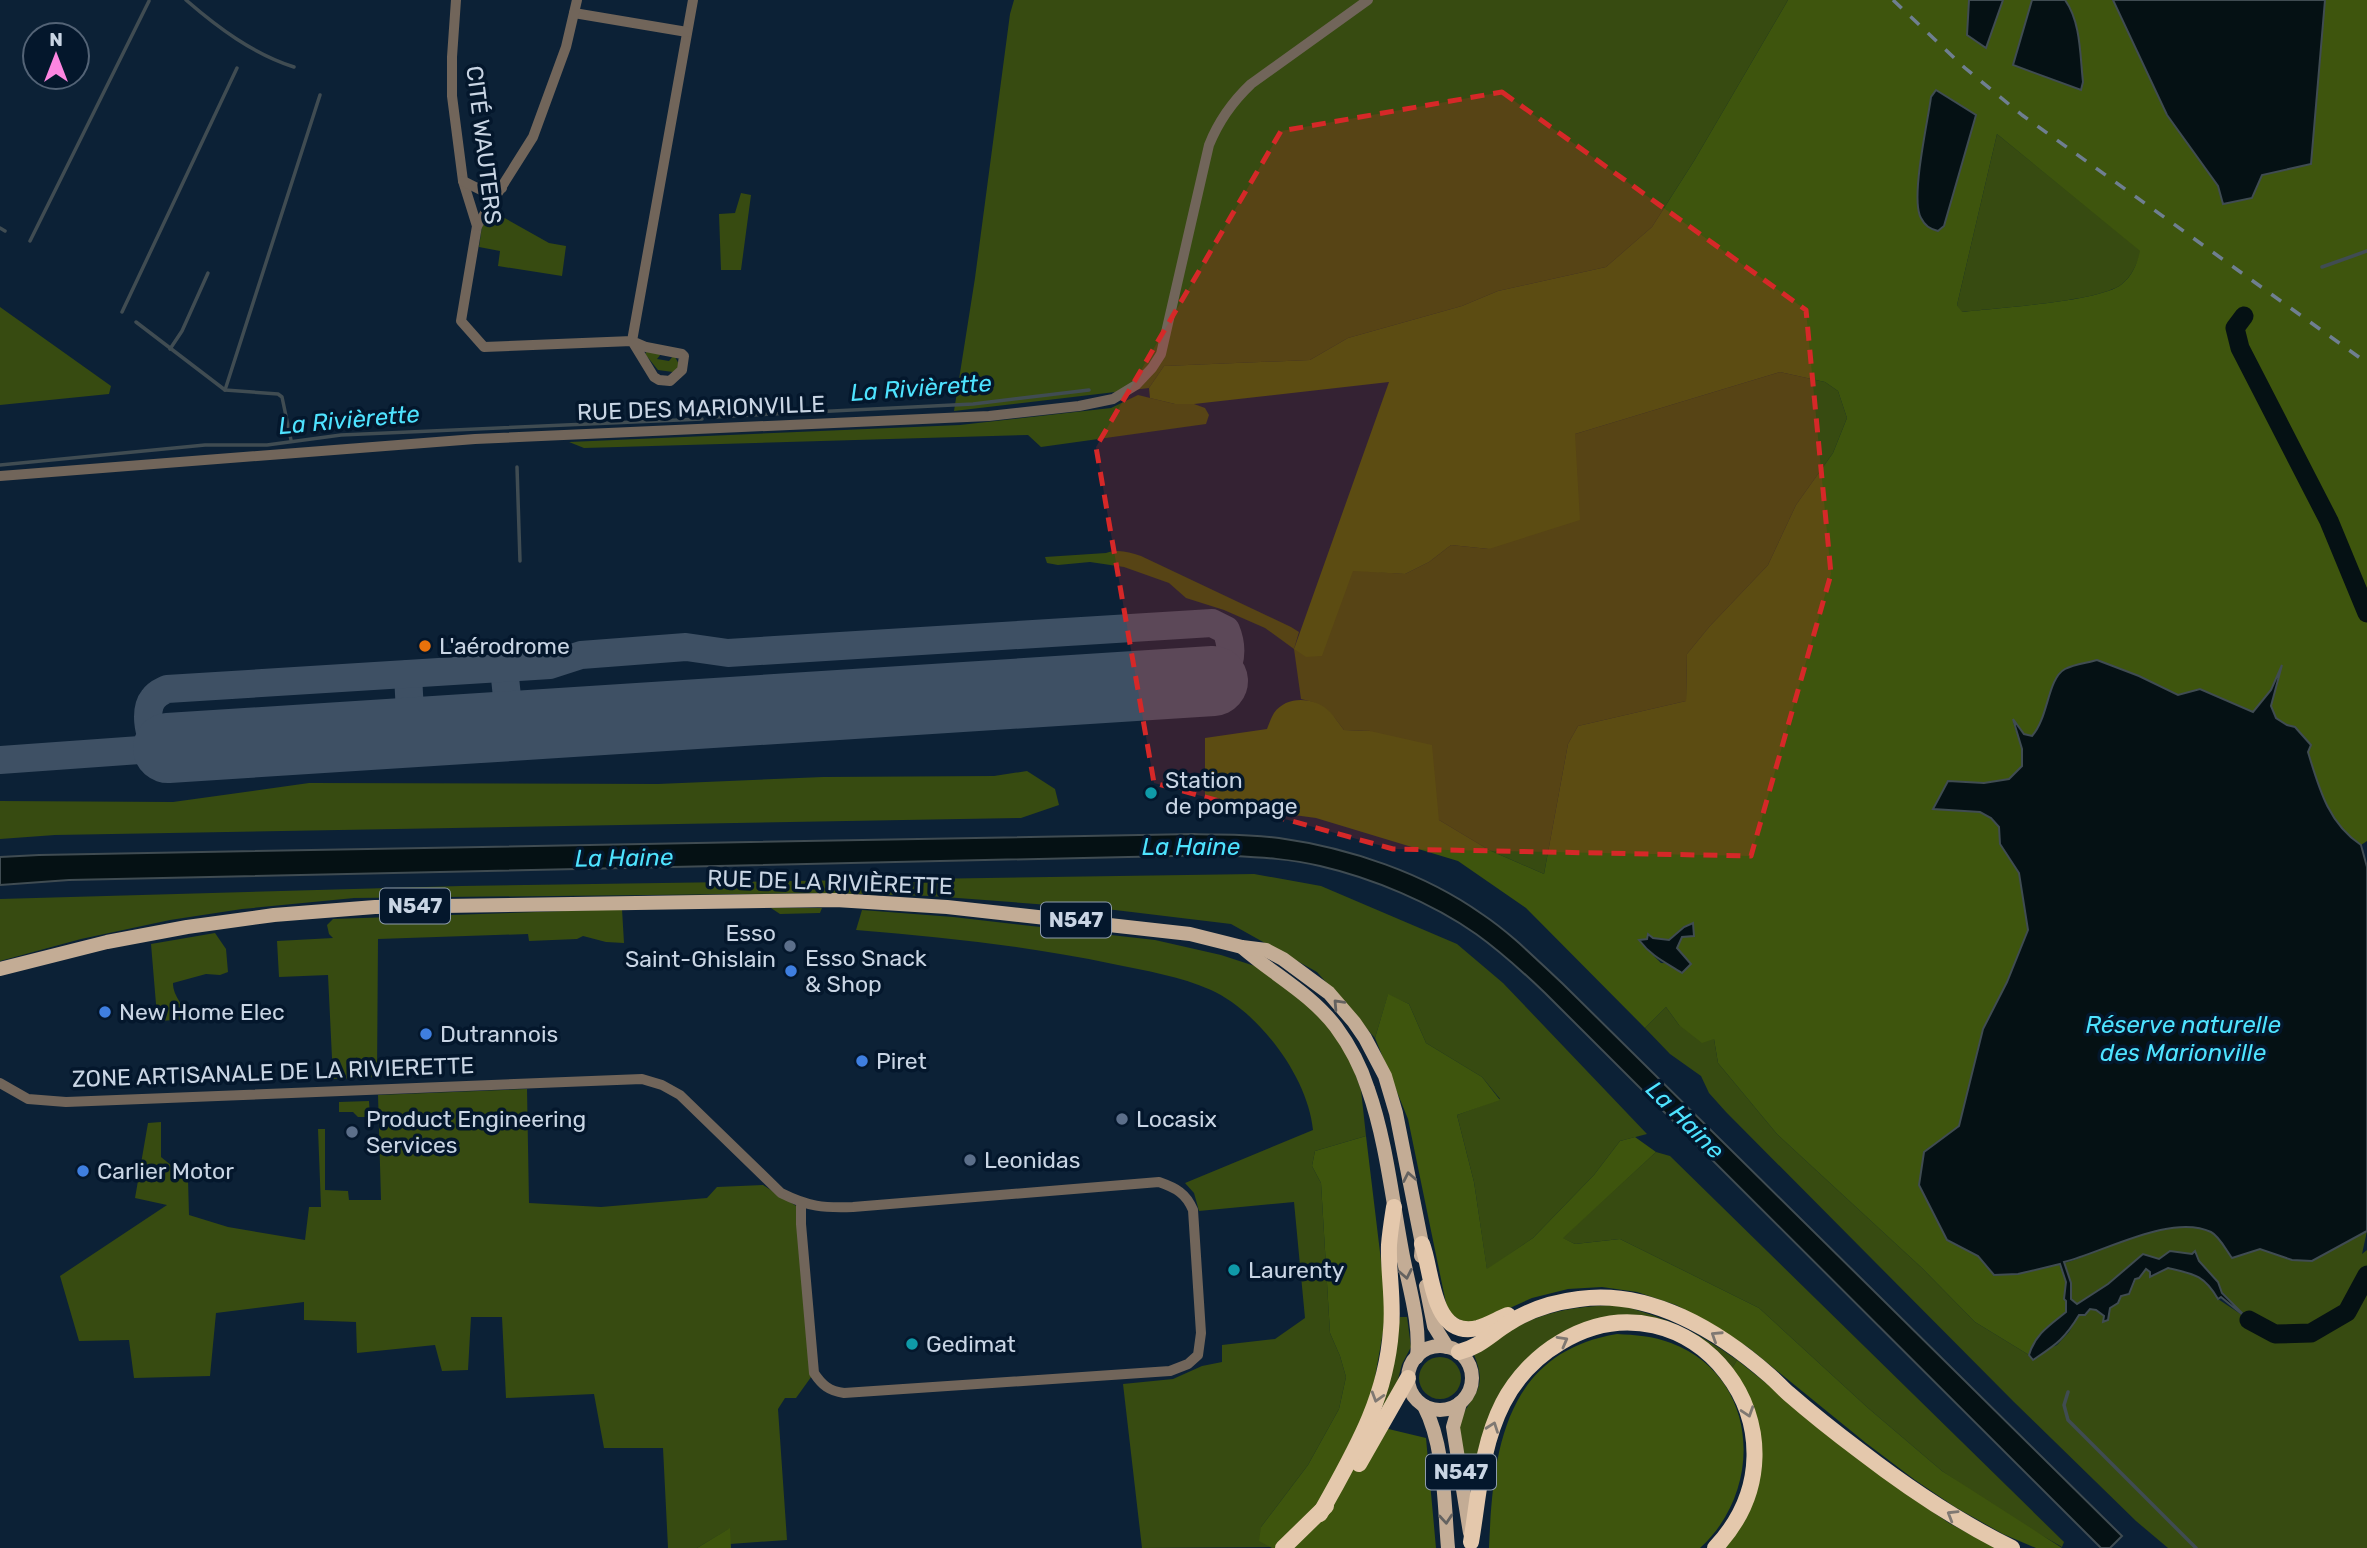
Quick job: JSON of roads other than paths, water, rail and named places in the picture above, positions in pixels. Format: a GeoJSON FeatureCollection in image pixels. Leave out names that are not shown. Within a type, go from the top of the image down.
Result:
{"type":"FeatureCollection","features":[{"type":"Feature","properties":{"kind":"highway"},"geometry":{"type":"LineString","coordinates":[[1320,1514],[1362,1439],[1376,1405],[1385,1369],[1391,1331],[1389,1246],[1394,1207]]}},
{"type":"Feature","properties":{"kind":"highway"},"geometry":{"type":"LineString","coordinates":[[1422,1244],[1439,1309],[1453,1325],[1476,1329],[1506,1315],[1580,1299],[1619,1298],[1658,1307],[1693,1322],[1741,1353],[1830,1427],[1923,1497],[2012,1548]]}},
{"type":"Feature","properties":{"kind":"highway"},"geometry":{"type":"LineString","coordinates":[[1453,1350],[1478,1346],[1511,1322],[1542,1308]]}},
{"type":"Feature","properties":{"kind":"highway"},"geometry":{"type":"LineString","coordinates":[[1471,1545],[1489,1440],[1504,1402],[1517,1382],[1539,1358],[1564,1340],[1600,1326],[1633,1324],[1668,1331],[1688,1339],[1709,1354],[1732,1380],[1750,1416],[1755,1447],[1752,1480],[1736,1520],[1715,1548]]}},
{"type":"Feature","properties":{"kind":"highway"},"geometry":{"type":"LineString","coordinates":[[1283,1548],[1320,1514],[1355,1470],[1408,1378]]}},
{"type":"Feature","properties":{"kind":"main road","name":"RUE DE LA RIVIÈRETTE"},"geometry":{"type":"LineString","coordinates":[[0,968],[132,937],[243,918],[339,909],[470,904],[782,900],[886,902],[1158,929],[1242,947]]}},
{"type":"Feature","properties":{"kind":"main road","name":"N547"},"geometry":{"type":"LineString","coordinates":[[1242,947],[1308,997],[1335,1025],[1346,1041],[1369,1090],[1417,1331],[1416,1357],[1408,1378],[1411,1391],[1424,1406],[1433,1424],[1448,1548]]}},
{"type":"Feature","properties":{"kind":"main road","name":"N547"},"geometry":{"type":"LineString","coordinates":[[1242,947],[1266,950],[1299,969],[1342,1007],[1365,1038],[1385,1076],[1396,1113],[1422,1244],[1421,1258],[1434,1326],[1453,1350],[1469,1364],[1472,1380],[1468,1395],[1460,1403],[1453,1427],[1471,1545]]}},
{"type":"Feature","properties":{"kind":"main road"},"geometry":{"type":"LineString","coordinates":[[1416,1357],[1432,1347],[1453,1350]]}},
{"type":"Feature","properties":{"kind":"main road"},"geometry":{"type":"LineString","coordinates":[[1424,1406],[1442,1410],[1460,1403]]}},
{"type":"Feature","properties":{"kind":"street","name":"CITÉ WAUTERS"},"geometry":{"type":"LineString","coordinates":[[456,0],[452,96],[463,181],[477,226],[461,317],[463,324],[481,345],[489,348],[632,341],[646,347],[682,354],[682,370],[670,381],[659,380],[654,377],[632,341]]}},
{"type":"Feature","properties":{"kind":"street"},"geometry":{"type":"LineString","coordinates":[[477,226],[533,137],[566,47],[577,0]]}},
{"type":"Feature","properties":{"kind":"street"},"geometry":{"type":"LineString","coordinates":[[632,341],[693,0]]}},
{"type":"Feature","properties":{"kind":"street","name":"RUE DES MARIONVILLE"},"geometry":{"type":"LineString","coordinates":[[0,476],[475,439],[964,418],[1079,406],[1113,399],[1136,385],[1161,354],[1209,145],[1221,119],[1251,84],[1368,0]]}},
{"type":"Feature","properties":{"kind":"street"},"geometry":{"type":"LineString","coordinates":[[574,13],[687,32]]}},
{"type":"Feature","properties":{"kind":"street"},"geometry":{"type":"LineString","coordinates":[[463,181],[481,190],[502,188]]}},
{"type":"Feature","properties":{"kind":"street","name":"ZONE ARTISANALE DE LA RIVIERETTE"},"geometry":{"type":"LineString","coordinates":[[0,1083],[28,1099],[66,1101],[642,1079],[662,1085],[680,1095],[781,1193],[801,1203],[826,1208],[1159,1182],[1177,1189],[1188,1199],[1195,1223],[1201,1333],[1198,1355],[1188,1364],[1170,1371],[832,1392],[821,1384],[814,1373],[801,1203]]}},
{"type":"Feature","properties":{"kind":"water"},"geometry":{"type":"Polygon","coordinates":[[[1969,0],[2003,0],[1986,48],[1967,35],[1969,0]]]}},
{"type":"Feature","properties":{"kind":"water"},"geometry":{"type":"Polygon","coordinates":[[[2032,0],[2065,0],[2070,9],[2079,40],[2083,82],[2081,90],[2013,65],[2032,0]]]}},
{"type":"Feature","properties":{"kind":"water"},"geometry":{"type":"Polygon","coordinates":[[[2113,0],[2325,0],[2311,164],[2262,175],[2252,198],[2223,204],[2218,186],[2167,115],[2113,0]]]}},
{"type":"Feature","properties":{"kind":"water"},"geometry":{"type":"Polygon","coordinates":[[[1936,90],[1976,115],[1944,226],[1938,231],[1928,227],[1921,218],[1917,194],[1931,97],[1936,90]]]}},
{"type":"Feature","properties":{"kind":"water","name":"Réserve naturelle des Marionville"},"geometry":{"type":"Polygon","coordinates":[[[2097,660],[2178,695],[2200,689],[2253,712],[2271,690],[2282,665],[2271,706],[2276,718],[2295,727],[2311,745],[2308,752],[2326,804],[2340,826],[2361,845],[2367,867],[2367,1231],[2312,1261],[2292,1260],[2260,1249],[2232,1258],[2211,1232],[2195,1227],[2177,1227],[2138,1236],[2064,1262],[2071,1283],[2071,1299],[2077,1304],[2108,1284],[2143,1254],[2159,1259],[2170,1251],[2192,1254],[2195,1251],[2199,1261],[2218,1282],[2222,1293],[2249,1320],[2221,1297],[2218,1299],[2198,1277],[2168,1268],[2150,1277],[2150,1272],[2146,1269],[2135,1279],[2129,1294],[2121,1296],[2118,1303],[2110,1308],[2108,1320],[2103,1322],[2104,1316],[2090,1309],[2085,1315],[2079,1315],[2059,1341],[2033,1360],[2029,1355],[2035,1341],[2066,1312],[2066,1282],[2060,1264],[2018,1274],[1994,1275],[1978,1256],[1947,1240],[1919,1185],[1924,1152],[1959,1126],[1983,1029],[2007,982],[2028,930],[2019,873],[2000,844],[1999,827],[1991,818],[1980,812],[1933,809],[1948,781],[1984,783],[2009,779],[2022,766],[2022,749],[2013,719],[2024,734],[2032,736],[2042,719],[2059,674],[2069,667],[2097,660]]]}},
{"type":"Feature","properties":{"kind":"water","name":"La Haine"},"geometry":{"type":"Polygon","coordinates":[[[1194,834],[1279,838],[1333,848],[1385,864],[1436,886],[1493,922],[1563,984],[2122,1536],[2110,1548],[2101,1548],[1545,993],[1503,955],[1459,923],[1421,902],[1340,871],[1295,861],[1218,855],[69,880],[0,885],[0,857],[39,855],[1194,834]]]}},
{"type":"Feature","properties":{"kind":"water"},"geometry":{"type":"Polygon","coordinates":[[[1693,923],[1694,936],[1682,937],[1677,948],[1691,964],[1682,973],[1654,955],[1639,940],[1647,939],[1648,934],[1653,938],[1669,940],[1693,923]]]}},
{"type":"Feature","properties":{"kind":"waterway"},"geometry":{"type":"LineString","coordinates":[[186,0],[236,39],[264,55],[294,67]]}},
{"type":"Feature","properties":{"kind":"waterway"},"geometry":{"type":"LineString","coordinates":[[30,241],[149,1]]}},
{"type":"Feature","properties":{"kind":"waterway"},"geometry":{"type":"LineString","coordinates":[[122,312],[237,68]]}},
{"type":"Feature","properties":{"kind":"waterway"},"geometry":{"type":"LineString","coordinates":[[225,390],[320,95]]}},
{"type":"Feature","properties":{"kind":"waterway"},"geometry":{"type":"LineString","coordinates":[[0,228],[5,231]]}},
{"type":"Feature","properties":{"kind":"waterway"},"geometry":{"type":"LineString","coordinates":[[2322,267],[2367,251]]}},
{"type":"Feature","properties":{"kind":"waterway"},"geometry":{"type":"LineString","coordinates":[[170,349],[182,331],[208,273]]}},
{"type":"Feature","properties":{"kind":"waterway"},"geometry":{"type":"LineString","coordinates":[[2244,316],[2235,328],[2240,348],[2329,521],[2367,613]]}},
{"type":"Feature","properties":{"kind":"waterway"},"geometry":{"type":"LineString","coordinates":[[136,322],[225,390],[278,394],[282,397],[291,440]]}},
{"type":"Feature","properties":{"kind":"waterway","name":"La Rivièrette"},"geometry":{"type":"LineString","coordinates":[[714,417],[973,404],[1089,390]]}},
{"type":"Feature","properties":{"kind":"waterway","name":"La Rivièrette"},"geometry":{"type":"LineString","coordinates":[[0,465],[205,445],[267,445],[341,435],[702,419]]}},
{"type":"Feature","properties":{"kind":"waterway"},"geometry":{"type":"LineString","coordinates":[[517,467],[520,561]]}},
{"type":"Feature","properties":{"kind":"waterway"},"geometry":{"type":"LineString","coordinates":[[2249,1320],[2275,1334],[2311,1333],[2347,1312],[2367,1275]]}},
{"type":"Feature","properties":{"kind":"waterway"},"geometry":{"type":"LineString","coordinates":[[2068,1392],[2064,1405],[2068,1420],[2196,1548]]}},
{"type":"Feature","properties":{"kind":"railway"},"geometry":{"type":"LineString","coordinates":[[1893,0],[1965,68],[2022,115],[2367,363]]}},
{"type":"Feature","properties":{"kind":"place","name":"L'aérodrome"},"geometry":{"type":"Point","coordinates":[425,646]}},
{"type":"Feature","properties":{"kind":"place","name":"Station de pompage"},"geometry":{"type":"Point","coordinates":[1151,793]}},
{"type":"Feature","properties":{"kind":"place","name":"Esso Saint-Ghislain"},"geometry":{"type":"Point","coordinates":[790,946]}},
{"type":"Feature","properties":{"kind":"place","name":"Esso Snack & Shop"},"geometry":{"type":"Point","coordinates":[791,971]}},
{"type":"Feature","properties":{"kind":"place","name":"New Home Elec"},"geometry":{"type":"Point","coordinates":[105,1012]}},
{"type":"Feature","properties":{"kind":"place","name":"Dutrannois"},"geometry":{"type":"Point","coordinates":[426,1034]}},
{"type":"Feature","properties":{"kind":"place","name":"Piret"},"geometry":{"type":"Point","coordinates":[862,1061]}},
{"type":"Feature","properties":{"kind":"place","name":"Locasix"},"geometry":{"type":"Point","coordinates":[1122,1119]}},
{"type":"Feature","properties":{"kind":"place","name":"Product Engineering Services"},"geometry":{"type":"Point","coordinates":[352,1132]}},
{"type":"Feature","properties":{"kind":"place","name":"Leonidas"},"geometry":{"type":"Point","coordinates":[970,1160]}},
{"type":"Feature","properties":{"kind":"place","name":"Carlier Motor"},"geometry":{"type":"Point","coordinates":[83,1171]}},
{"type":"Feature","properties":{"kind":"place","name":"Laurenty"},"geometry":{"type":"Point","coordinates":[1234,1270]}},
{"type":"Feature","properties":{"kind":"place","name":"Gedimat"},"geometry":{"type":"Point","coordinates":[912,1344]}}]}
